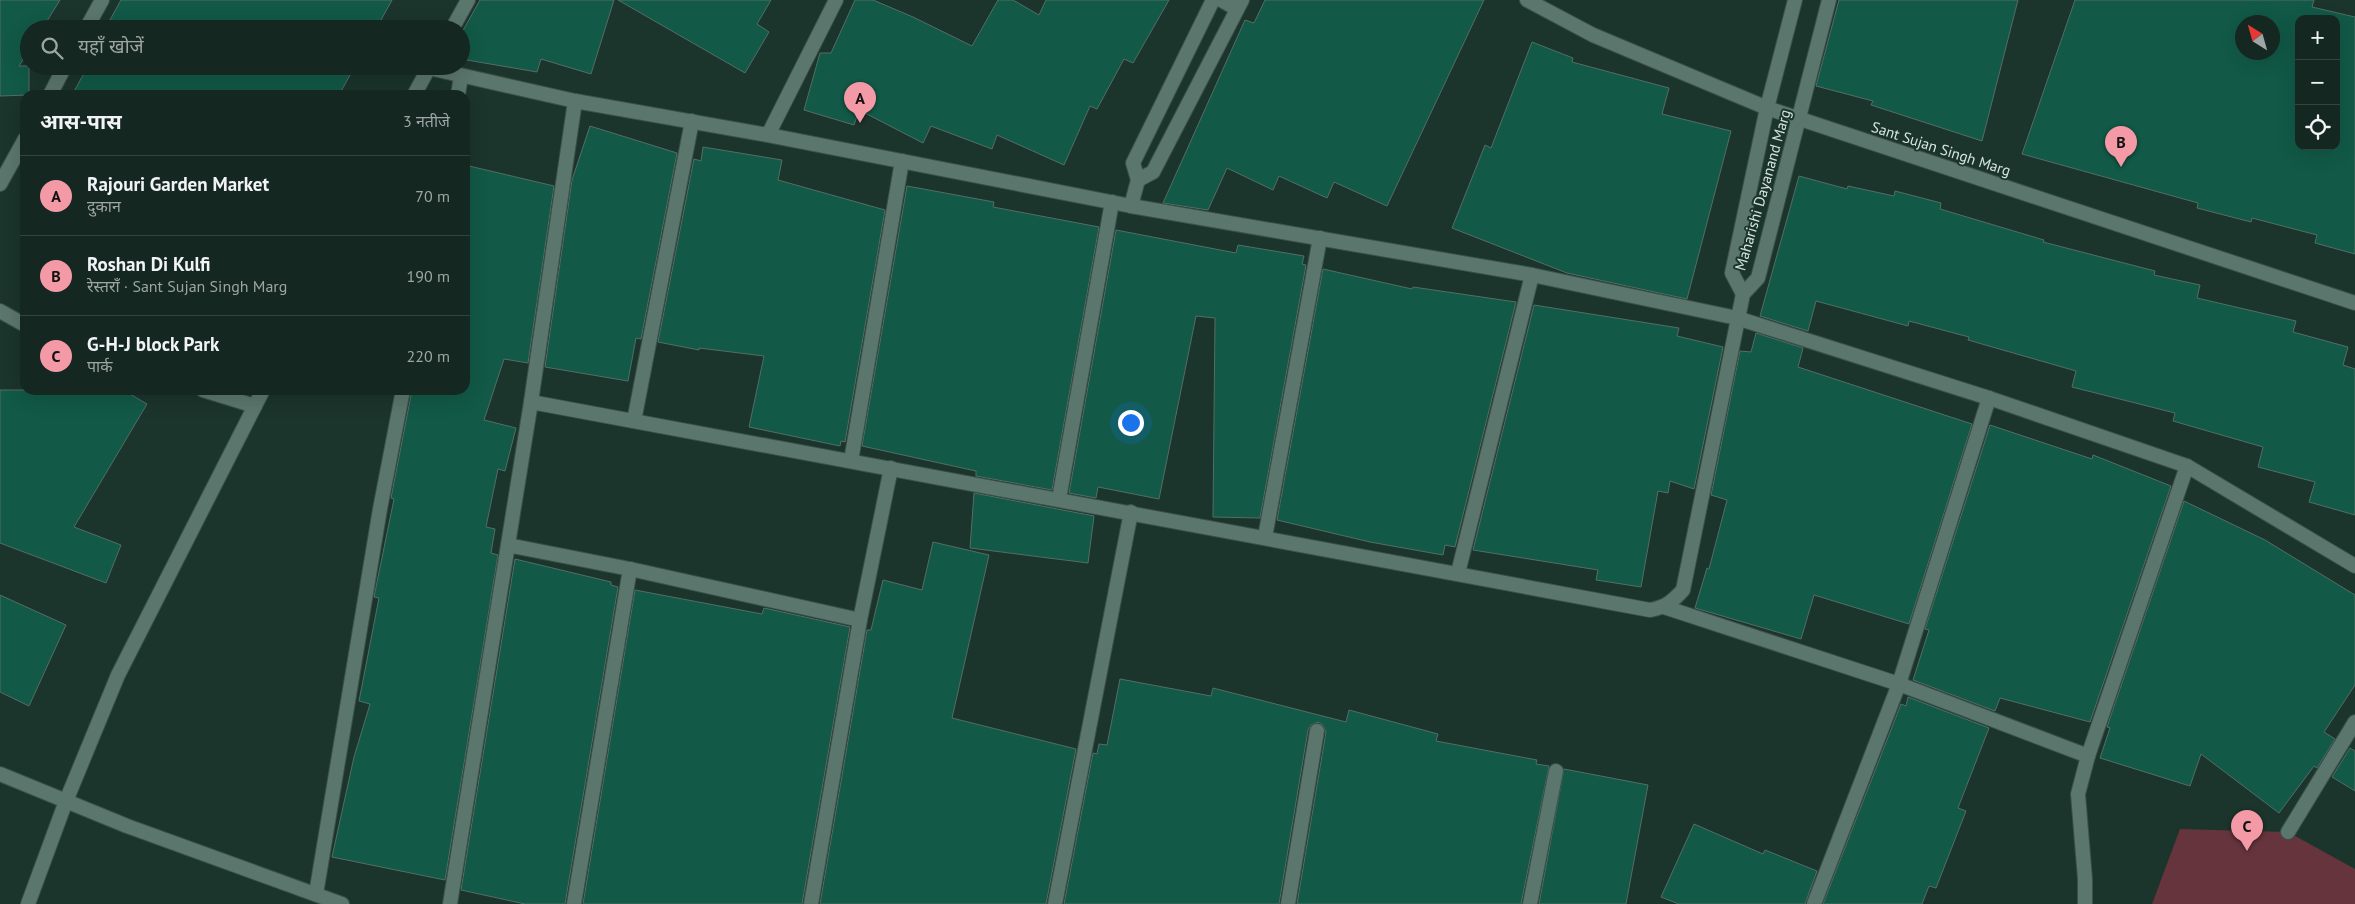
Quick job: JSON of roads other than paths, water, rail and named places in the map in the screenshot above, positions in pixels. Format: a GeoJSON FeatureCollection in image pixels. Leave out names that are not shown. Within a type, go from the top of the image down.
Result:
{"type":"FeatureCollection","features":[{"type":"Feature","properties":{"kind":"street"},"geometry":{"type":"LineString","coordinates":[[91,20],[102,0]]}},
{"type":"Feature","properties":{"kind":"street"},"geometry":{"type":"LineString","coordinates":[[457,20],[468,0]]}},
{"type":"Feature","properties":{"kind":"street"},"geometry":{"type":"LineString","coordinates":[[768,135],[836,0]]}},
{"type":"Feature","properties":{"kind":"street"},"geometry":{"type":"LineString","coordinates":[[1131,206],[1138,180],[1133,164],[1213,0]]}},
{"type":"Feature","properties":{"kind":"street"},"geometry":{"type":"LineString","coordinates":[[1138,180],[1153,172],[1240,4],[1221,0]]}},
{"type":"Feature","properties":{"kind":"street","name":"Sant Sujan Singh Marg"},"geometry":{"type":"LineString","coordinates":[[1527,0],[1594,35],[1768,108],[2355,303]]}},
{"type":"Feature","properties":{"kind":"street","name":"Maharishi Dayanand Marg"},"geometry":{"type":"LineString","coordinates":[[1795,0],[1768,108],[1732,273],[1743,294],[1758,278],[1829,0]]}},
{"type":"Feature","properties":{"kind":"street"},"geometry":{"type":"LineString","coordinates":[[53,90],[61,75]]}},
{"type":"Feature","properties":{"kind":"street"},"geometry":{"type":"LineString","coordinates":[[417,90],[425,75]]}},
{"type":"Feature","properties":{"kind":"street"},"geometry":{"type":"LineString","coordinates":[[457,75],[575,101],[768,135],[1131,206],[1532,275],[1738,318],[1989,398],[2187,466],[2355,566]]}},
{"type":"Feature","properties":{"kind":"street"},"geometry":{"type":"LineString","coordinates":[[459,90],[461,76]]}},
{"type":"Feature","properties":{"kind":"street"},"geometry":{"type":"LineString","coordinates":[[450,904],[531,402],[575,101]]}},
{"type":"Feature","properties":{"kind":"street"},"geometry":{"type":"LineString","coordinates":[[634,421],[692,121]]}},
{"type":"Feature","properties":{"kind":"street"},"geometry":{"type":"LineString","coordinates":[[0,184],[20,148]]}},
{"type":"Feature","properties":{"kind":"street"},"geometry":{"type":"LineString","coordinates":[[851,461],[902,161]]}},
{"type":"Feature","properties":{"kind":"street"},"geometry":{"type":"LineString","coordinates":[[1059,499],[1112,202]]}},
{"type":"Feature","properties":{"kind":"street"},"geometry":{"type":"LineString","coordinates":[[1265,537],[1320,238]]}},
{"type":"Feature","properties":{"kind":"street"},"geometry":{"type":"LineString","coordinates":[[1458,574],[1532,275]]}},
{"type":"Feature","properties":{"kind":"street"},"geometry":{"type":"LineString","coordinates":[[531,402],[1131,512],[1650,610],[1664,607],[1683,590],[1743,294]]}},
{"type":"Feature","properties":{"kind":"street"},"geometry":{"type":"LineString","coordinates":[[0,311],[20,322]]}},
{"type":"Feature","properties":{"kind":"street"},"geometry":{"type":"LineString","coordinates":[[219,395],[255,406]]}},
{"type":"Feature","properties":{"kind":"street"},"geometry":{"type":"LineString","coordinates":[[28,904],[66,801],[118,675],[260,395]]}},
{"type":"Feature","properties":{"kind":"street"},"geometry":{"type":"LineString","coordinates":[[316,894],[380,509],[402,395]]}},
{"type":"Feature","properties":{"kind":"street"},"geometry":{"type":"LineString","coordinates":[[1814,904],[1899,684],[1989,398]]}},
{"type":"Feature","properties":{"kind":"street"},"geometry":{"type":"LineString","coordinates":[[2085,904],[2085,879],[2078,794],[2088,756],[2187,466]]}},
{"type":"Feature","properties":{"kind":"street"},"geometry":{"type":"LineString","coordinates":[[811,904],[860,620],[891,468]]}},
{"type":"Feature","properties":{"kind":"street"},"geometry":{"type":"LineString","coordinates":[[1055,904],[1131,512]]}},
{"type":"Feature","properties":{"kind":"street"},"geometry":{"type":"LineString","coordinates":[[508,545],[630,569],[860,620]]}},
{"type":"Feature","properties":{"kind":"street"},"geometry":{"type":"LineString","coordinates":[[574,904],[630,569]]}},
{"type":"Feature","properties":{"kind":"street"},"geometry":{"type":"LineString","coordinates":[[1664,607],[1899,684],[2088,756]]}},
{"type":"Feature","properties":{"kind":"street"},"geometry":{"type":"LineString","coordinates":[[2288,832],[2355,722]]}},
{"type":"Feature","properties":{"kind":"street"},"geometry":{"type":"LineString","coordinates":[[1288,904],[1317,730]]}},
{"type":"Feature","properties":{"kind":"street"},"geometry":{"type":"LineString","coordinates":[[1530,904],[1556,771]]}},
{"type":"Feature","properties":{"kind":"street"},"geometry":{"type":"LineString","coordinates":[[0,774],[127,826],[342,904]]}},
{"type":"Feature","properties":{"kind":"place","name":"Rajouri Garden Market"},"geometry":{"type":"Point","coordinates":[860,123]}},
{"type":"Feature","properties":{"kind":"place","name":"Roshan Di Kulfi"},"geometry":{"type":"Point","coordinates":[2121,167]}},
{"type":"Feature","properties":{"kind":"place","name":"G-H-J block Park"},"geometry":{"type":"Point","coordinates":[2247,851]}}]}
